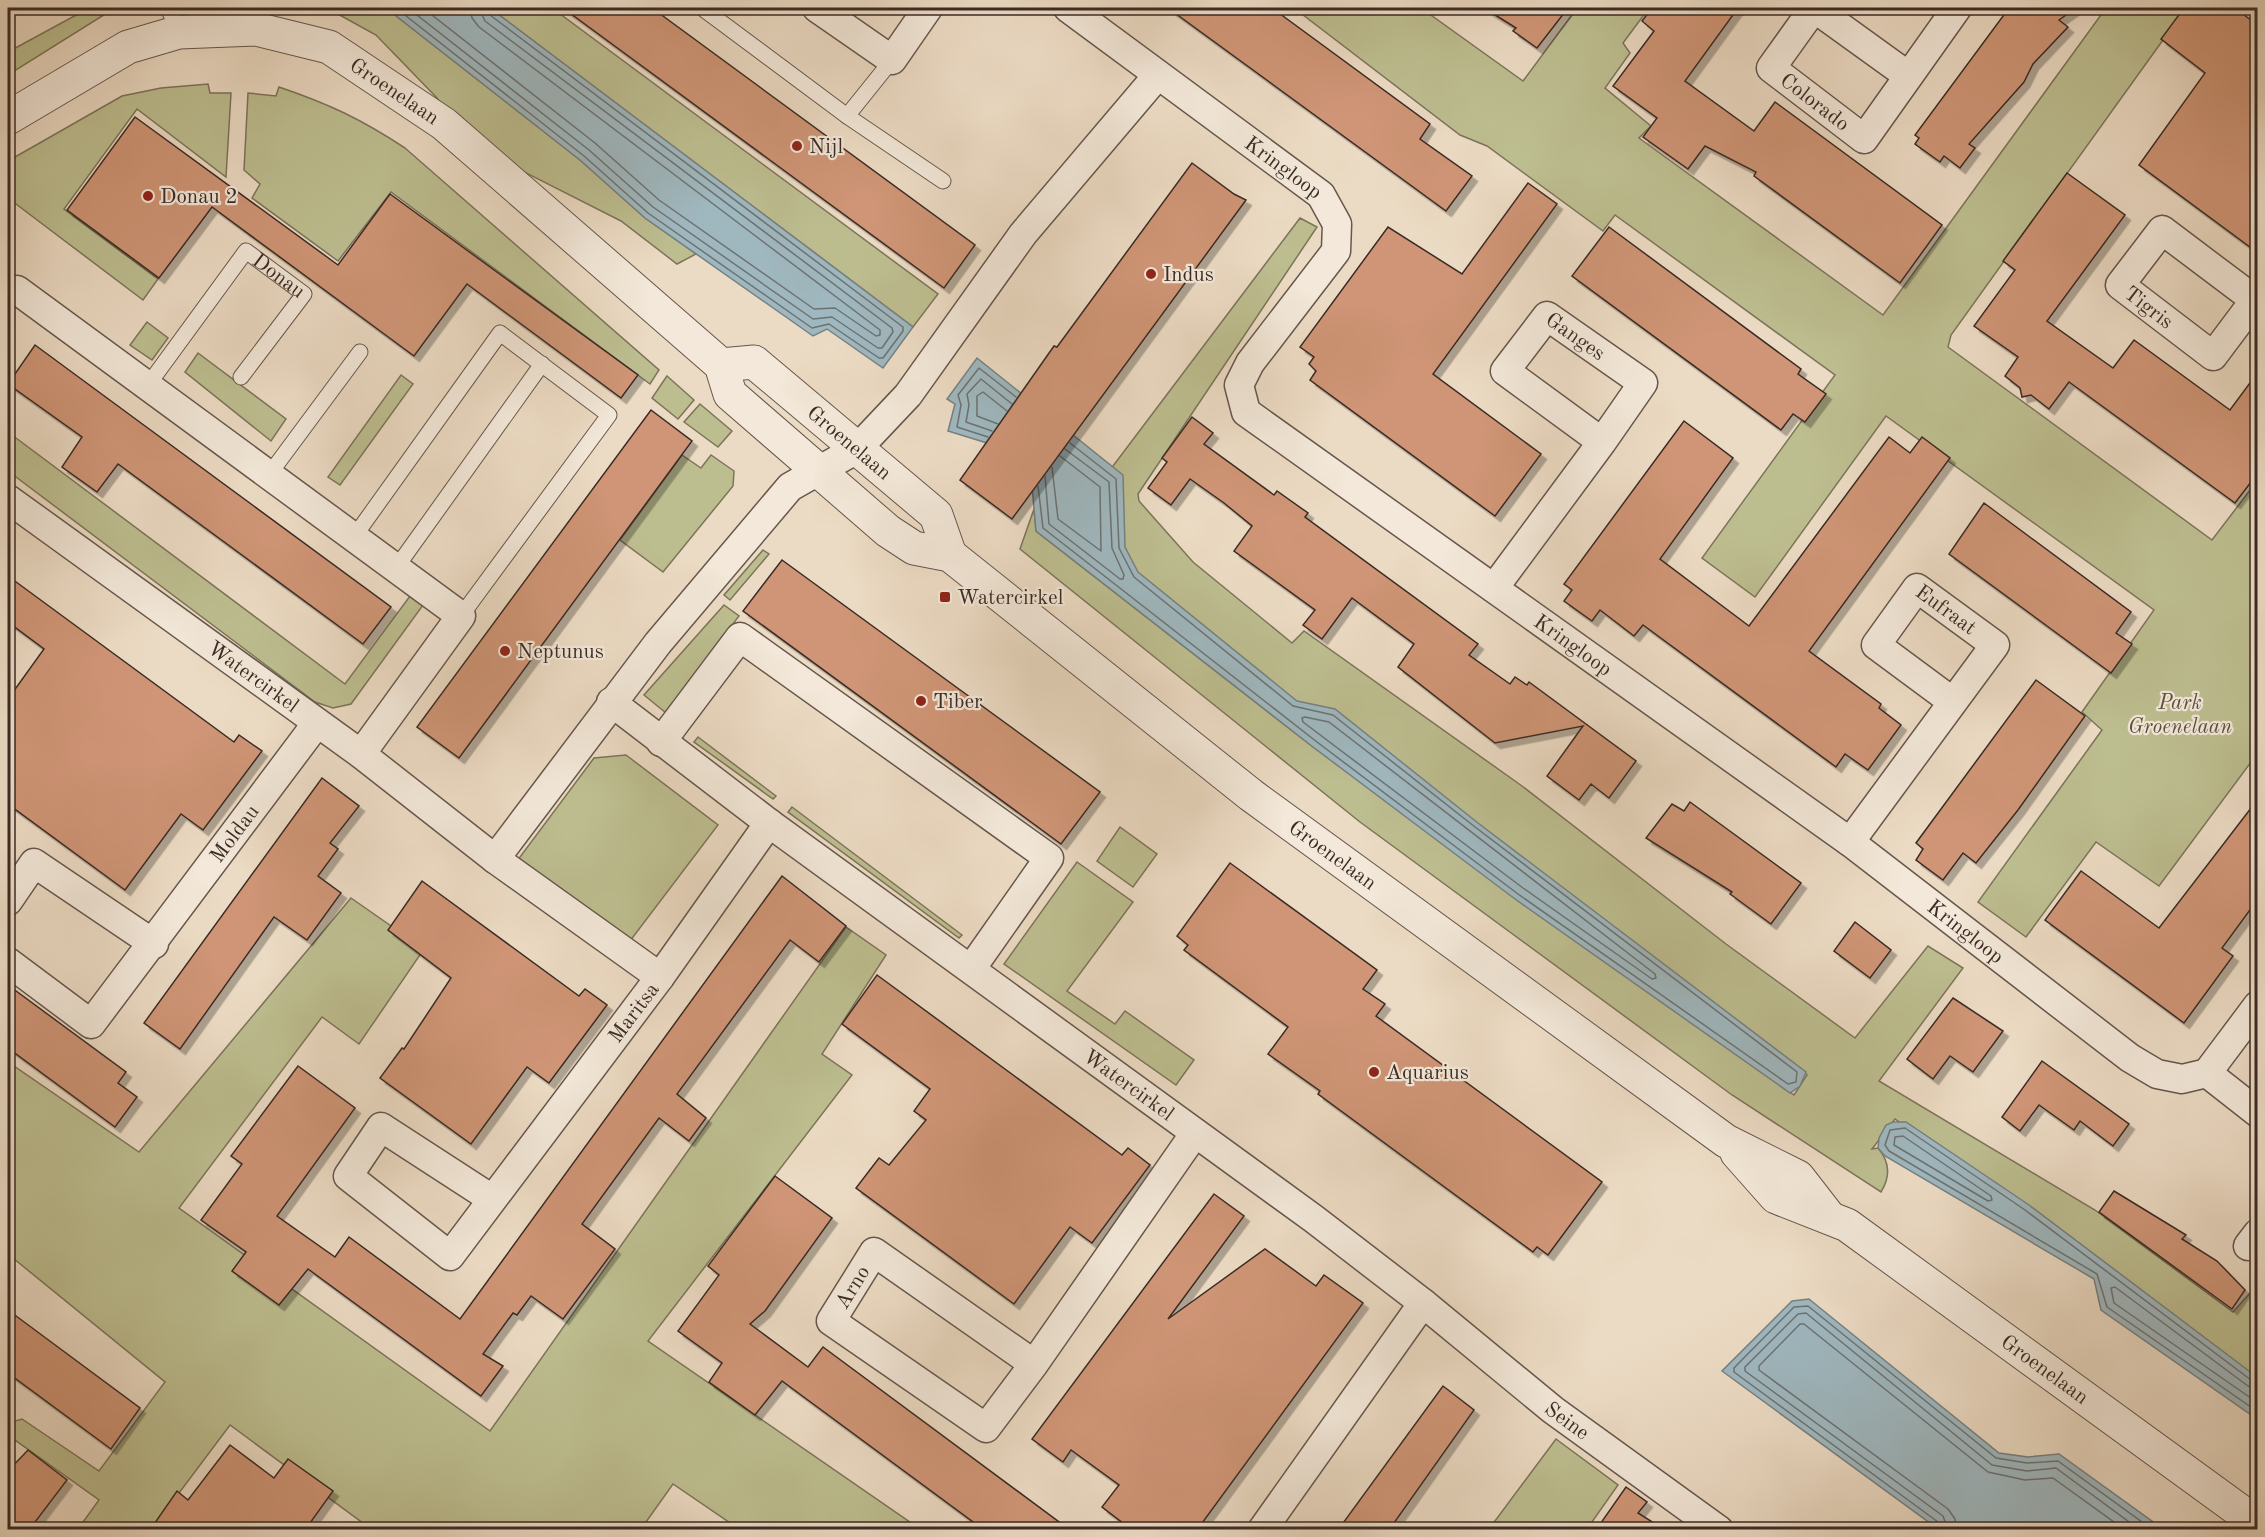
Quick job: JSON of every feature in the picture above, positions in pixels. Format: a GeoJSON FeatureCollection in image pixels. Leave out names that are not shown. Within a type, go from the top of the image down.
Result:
{"type":"FeatureCollection","features":[{"type":"Feature","properties":{"kind":"street"},"geometry":{"type":"LineString","coordinates":[[817,8],[892,60],[928,8]]}},
{"type":"Feature","properties":{"kind":"street","name":"Kringloop"},"geometry":{"type":"LineString","coordinates":[[1068,8],[1321,195],[1337,224],[1336,251],[1250,363],[1239,385],[1246,412],[1850,842],[2130,1058],[2157,1074],[2182,1079],[2207,1073]]}},
{"type":"Feature","properties":{"kind":"street","name":"Colorado"},"geometry":{"type":"LineString","coordinates":[[1907,75],[1814,8],[1771,68],[1864,139],[1907,75],[1957,8]]}},
{"type":"Feature","properties":{"kind":"street","name":"Groenelaan"},"geometry":{"type":"LineString","coordinates":[[8,118],[174,20],[256,29],[329,47],[444,124],[721,365],[730,394],[888,531],[914,548],[950,555],[1251,795],[1726,1141],[1798,1177],[1829,1217],[1846,1225],[2258,1524]]}},
{"type":"Feature","properties":{"kind":"street"},"geometry":{"type":"LineString","coordinates":[[495,859],[611,702],[790,488],[857,449],[908,395],[1023,234],[1157,76]]}},
{"type":"Feature","properties":{"kind":"street","name":"Tigris"},"geometry":{"type":"LineString","coordinates":[[2162,230],[2256,299],[2213,356],[2120,285],[2162,230]]}},
{"type":"Feature","properties":{"kind":"street"},"geometry":{"type":"LineString","coordinates":[[17,290],[461,616],[361,754]]}},
{"type":"Feature","properties":{"kind":"street","name":"Ganges"},"geometry":{"type":"LineString","coordinates":[[1494,588],[1602,442],[1642,383],[1547,316],[1506,371],[1602,442]]}},
{"type":"Feature","properties":{"kind":"street","name":"Groenelaan"},"geometry":{"type":"LineString","coordinates":[[721,365],[754,362],[936,515],[950,555]]}},
{"type":"Feature","properties":{"kind":"street","name":"Watercirkel"},"geometry":{"type":"LineString","coordinates":[[8,499],[361,754],[495,859],[660,977]]}},
{"type":"Feature","properties":{"kind":"street"},"geometry":{"type":"LineString","coordinates":[[661,742],[740,637],[1049,858],[971,969]]}},
{"type":"Feature","properties":{"kind":"street","name":"Watercirkel"},"geometry":{"type":"LineString","coordinates":[[611,702],[769,823],[1314,1219],[1423,1303]]}},
{"type":"Feature","properties":{"kind":"street"},"geometry":{"type":"LineString","coordinates":[[1850,842],[1953,702]]}},
{"type":"Feature","properties":{"kind":"street","name":"Moldau"},"geometry":{"type":"LineString","coordinates":[[8,962],[91,1024],[154,944],[317,723]]}},
{"type":"Feature","properties":{"kind":"street","name":"Maritsa"},"geometry":{"type":"LineString","coordinates":[[492,1200],[381,1127],[348,1176],[450,1256],[660,977],[769,823]]}},
{"type":"Feature","properties":{"kind":"street"},"geometry":{"type":"LineString","coordinates":[[8,901],[34,864],[154,944]]}},
{"type":"Feature","properties":{"kind":"street"},"geometry":{"type":"LineString","coordinates":[[2253,1019],[2207,1073],[2258,1113]]}},
{"type":"Feature","properties":{"kind":"street","name":"Arno"},"geometry":{"type":"LineString","coordinates":[[1034,1364],[874,1252],[831,1321],[986,1428],[1034,1364],[1195,1133]]}},
{"type":"Feature","properties":{"kind":"street"},"geometry":{"type":"LineString","coordinates":[[1262,1530],[1423,1303]]}},
{"type":"Feature","properties":{"kind":"street","name":"Seine"},"geometry":{"type":"LineString","coordinates":[[1423,1303],[1553,1410],[1719,1530]]}},
{"type":"Feature","properties":{"kind":"lane"},"geometry":{"type":"LineString","coordinates":[[702,8],[847,116],[944,181]]}},
{"type":"Feature","properties":{"kind":"lane"},"geometry":{"type":"LineString","coordinates":[[847,116],[892,60]]}},
{"type":"Feature","properties":{"kind":"lane","name":"Donau"},"geometry":{"type":"LineString","coordinates":[[148,385],[246,251],[304,294],[241,377]]}},
{"type":"Feature","properties":{"kind":"lane"},"geometry":{"type":"LineString","coordinates":[[354,537],[500,333],[609,415],[461,616]]}},
{"type":"Feature","properties":{"kind":"lane"},"geometry":{"type":"LineString","coordinates":[[268,476],[360,352]]}},
{"type":"Feature","properties":{"kind":"lane"},"geometry":{"type":"LineString","coordinates":[[396,568],[542,364]]}},
{"type":"Feature","properties":{"kind":"green space"},"geometry":{"type":"Polygon","coordinates":[[[89,8],[115,8],[8,75],[8,52],[89,8]]]}},
{"type":"Feature","properties":{"kind":"green space"},"geometry":{"type":"Polygon","coordinates":[[[327,8],[386,8],[580,160],[645,218],[696,254],[677,264],[621,221],[465,142],[437,98],[376,35],[327,8]]]}},
{"type":"Feature","properties":{"kind":"green space"},"geometry":{"type":"Polygon","coordinates":[[[490,8],[552,8],[938,294],[913,327],[490,8]]]}},
{"type":"Feature","properties":{"kind":"green space","name":"Park Groenelaan"},"geometry":{"type":"Polygon","coordinates":[[[1294,8],[1421,8],[1523,81],[1577,8],[1649,8],[1623,43],[1630,53],[1605,88],[1651,126],[1639,138],[1883,315],[2106,8],[2186,8],[1951,335],[1948,347],[2212,540],[2257,481],[2257,754],[2159,886],[2096,842],[2026,937],[1978,902],[2102,730],[2082,712],[2154,610],[1886,416],[1755,597],[1702,558],[1835,375],[1615,215],[1603,231],[1487,146],[1460,135],[1294,8]]]}},
{"type":"Feature","properties":{"kind":"green space"},"geometry":{"type":"Polygon","coordinates":[[[208,84],[210,93],[231,93],[226,177],[137,109],[64,209],[158,279],[143,300],[8,198],[8,161],[122,96],[161,88],[208,84]]]}},
{"type":"Feature","properties":{"kind":"green space"},"geometry":{"type":"Polygon","coordinates":[[[279,87],[344,113],[405,148],[659,370],[650,384],[391,192],[338,261],[252,198],[260,184],[244,170],[248,93],[276,96],[279,87]]]}},
{"type":"Feature","properties":{"kind":"green space"},"geometry":{"type":"Polygon","coordinates":[[[1300,218],[1317,227],[1138,494],[1139,501],[1193,562],[1292,643],[1304,631],[1522,786],[1726,944],[1855,1038],[1928,946],[1963,968],[1879,1081],[2095,1210],[2233,1312],[2250,1293],[2257,1298],[2257,1380],[2116,1273],[1895,1119],[1872,1149],[1878,1148],[1887,1164],[1888,1175],[1881,1192],[1732,1095],[1360,822],[1020,549],[1034,509],[1036,531],[1313,747],[1794,1095],[1807,1075],[1630,943],[1294,703],[1134,574],[1117,540],[1110,470],[1300,218]]]}},
{"type":"Feature","properties":{"kind":"green space"},"geometry":{"type":"Polygon","coordinates":[[[147,322],[168,338],[152,360],[130,345],[147,322]]]}},
{"type":"Feature","properties":{"kind":"green space"},"geometry":{"type":"Polygon","coordinates":[[[198,353],[286,419],[271,441],[185,372],[198,353]]]}},
{"type":"Feature","properties":{"kind":"green space"},"geometry":{"type":"Polygon","coordinates":[[[401,375],[413,384],[340,485],[328,477],[401,375]]]}},
{"type":"Feature","properties":{"kind":"green space"},"geometry":{"type":"Polygon","coordinates":[[[667,376],[694,400],[678,419],[652,398],[667,376]]]}},
{"type":"Feature","properties":{"kind":"green space"},"geometry":{"type":"Polygon","coordinates":[[[700,404],[732,431],[718,447],[684,422],[700,404]]]}},
{"type":"Feature","properties":{"kind":"green space"},"geometry":{"type":"Polygon","coordinates":[[[8,432],[345,684],[413,592],[426,601],[351,704],[333,708],[315,702],[8,471],[8,432]]]}},
{"type":"Feature","properties":{"kind":"green space"},"geometry":{"type":"Polygon","coordinates":[[[682,455],[701,468],[711,455],[734,471],[733,486],[663,572],[620,540],[682,455]]]}},
{"type":"Feature","properties":{"kind":"green space"},"geometry":{"type":"Polygon","coordinates":[[[763,550],[769,554],[730,600],[724,595],[763,550]]]}},
{"type":"Feature","properties":{"kind":"green space"},"geometry":{"type":"Polygon","coordinates":[[[724,605],[739,616],[666,713],[644,695],[724,605]]]}},
{"type":"Feature","properties":{"kind":"green space"},"geometry":{"type":"Polygon","coordinates":[[[698,737],[776,796],[773,799],[694,742],[698,737]]]}},
{"type":"Feature","properties":{"kind":"green space"},"geometry":{"type":"Polygon","coordinates":[[[626,755],[718,825],[630,941],[517,861],[594,758],[626,755]]]}},
{"type":"Feature","properties":{"kind":"green space"},"geometry":{"type":"Polygon","coordinates":[[[792,807],[962,935],[959,938],[788,812],[792,807]]]}},
{"type":"Feature","properties":{"kind":"green space"},"geometry":{"type":"Polygon","coordinates":[[[1120,827],[1157,854],[1133,887],[1097,861],[1120,827]]]}},
{"type":"Feature","properties":{"kind":"green space"},"geometry":{"type":"Polygon","coordinates":[[[1077,862],[1133,902],[1067,991],[1115,1024],[1125,1011],[1194,1060],[1176,1085],[1004,964],[1077,862]]]}},
{"type":"Feature","properties":{"kind":"green space"},"geometry":{"type":"Polygon","coordinates":[[[351,898],[424,949],[359,1044],[322,1017],[179,1208],[490,1431],[846,927],[886,955],[822,1054],[852,1075],[648,1341],[920,1529],[739,1529],[673,1484],[641,1529],[371,1529],[230,1425],[152,1529],[78,1529],[99,1500],[8,1435],[8,1423],[22,1419],[99,1471],[165,1382],[8,1254],[8,1062],[139,1152],[351,898]]]}},
{"type":"Feature","properties":{"kind":"green space"},"geometry":{"type":"Polygon","coordinates":[[[1556,1439],[1618,1485],[1587,1529],[1489,1529],[1556,1439]]]}},
{"type":"Feature","properties":{"kind":"water"},"geometry":{"type":"Polygon","coordinates":[[[386,8],[490,8],[913,327],[883,368],[827,329],[813,336],[645,218],[580,160],[386,8]]]}},
{"type":"Feature","properties":{"kind":"water"},"geometry":{"type":"Polygon","coordinates":[[[977,358],[1123,475],[1125,547],[1138,572],[1297,701],[1335,709],[1478,823],[1806,1072],[1800,1086],[1790,1093],[1515,899],[1313,747],[1036,531],[1031,475],[987,443],[948,431],[955,404],[947,399],[977,358]]]}},
{"type":"Feature","properties":{"kind":"water"},"geometry":{"type":"Polygon","coordinates":[[[1893,1122],[1906,1122],[2029,1205],[2257,1377],[2257,1419],[2101,1310],[2094,1279],[1885,1156],[1878,1148],[1879,1138],[1886,1125],[1893,1122]]]}},
{"type":"Feature","properties":{"kind":"water"},"geometry":{"type":"Polygon","coordinates":[[[1809,1299],[1999,1453],[2028,1457],[2059,1454],[2163,1529],[1938,1529],[1722,1371],[1792,1301],[1809,1299]]]}},
{"type":"Feature","properties":{"kind":"building","name":"Nijl"},"geometry":{"type":"Polygon","coordinates":[[[563,8],[652,8],[975,245],[944,288],[563,8]]]}},
{"type":"Feature","properties":{"kind":"building"},"geometry":{"type":"Polygon","coordinates":[[[1168,8],[1272,8],[1430,124],[1420,139],[1472,176],[1446,211],[1168,8]]]}},
{"type":"Feature","properties":{"kind":"building"},"geometry":{"type":"Polygon","coordinates":[[[1484,8],[1568,8],[1537,48],[1513,31],[1516,28],[1484,8]]]}},
{"type":"Feature","properties":{"kind":"building"},"geometry":{"type":"Polygon","coordinates":[[[1652,8],[1738,8],[1685,81],[1754,131],[1775,102],[1942,225],[1900,283],[1754,176],[1756,172],[1705,146],[1688,169],[1643,137],[1657,118],[1613,86],[1654,31],[1642,21],[1652,8]]]}},
{"type":"Feature","properties":{"kind":"building"},"geometry":{"type":"Polygon","coordinates":[[[2009,8],[2076,8],[2059,20],[2068,27],[2033,64],[2024,82],[1969,144],[1975,148],[1960,168],[1944,156],[1940,162],[1915,144],[1919,138],[1915,135],[2009,8]]]}},
{"type":"Feature","properties":{"kind":"building"},"geometry":{"type":"Polygon","coordinates":[[[2184,8],[2234,8],[2258,25],[2258,253],[2139,165],[2205,73],[2161,39],[2184,8]]]}},
{"type":"Feature","properties":{"kind":"building"},"geometry":{"type":"Polygon","coordinates":[[[135,117],[338,265],[390,194],[638,375],[621,398],[467,284],[414,356],[212,207],[159,278],[67,210],[135,117]]]}},
{"type":"Feature","properties":{"kind":"building","name":"Indus"},"geometry":{"type":"Polygon","coordinates":[[[1192,163],[1234,194],[1246,200],[1012,519],[960,480],[1054,346],[1057,347],[1192,163]]]}},
{"type":"Feature","properties":{"kind":"building"},"geometry":{"type":"Polygon","coordinates":[[[2067,173],[2125,215],[2047,321],[2113,368],[2134,340],[2230,410],[2258,372],[2258,473],[2235,503],[2069,382],[2049,409],[2031,395],[2022,397],[2020,388],[2005,376],[2018,357],[1974,326],[2015,270],[2003,261],[2067,173]]]}},
{"type":"Feature","properties":{"kind":"building"},"geometry":{"type":"Polygon","coordinates":[[[1528,183],[1557,204],[1433,374],[1541,454],[1495,516],[1310,380],[1316,371],[1309,364],[1314,357],[1300,347],[1388,227],[1462,274],[1528,183]]]}},
{"type":"Feature","properties":{"kind":"building"},"geometry":{"type":"Polygon","coordinates":[[[1609,227],[1801,369],[1798,374],[1826,394],[1805,422],[1793,414],[1781,430],[1572,276],[1609,227]]]}},
{"type":"Feature","properties":{"kind":"building"},"geometry":{"type":"Polygon","coordinates":[[[35,345],[391,607],[363,644],[118,464],[97,492],[62,467],[82,437],[8,384],[35,345]]]}},
{"type":"Feature","properties":{"kind":"building","name":"Neptunus"},"geometry":{"type":"Polygon","coordinates":[[[651,410],[692,441],[459,758],[417,727],[651,410]]]}},
{"type":"Feature","properties":{"kind":"building"},"geometry":{"type":"Polygon","coordinates":[[[1192,417],[1213,433],[1204,444],[1274,495],[1277,491],[1308,513],[1305,517],[1478,644],[1469,655],[1510,684],[1515,677],[1527,685],[1529,682],[1636,761],[1609,798],[1591,784],[1579,800],[1547,776],[1583,726],[1495,743],[1398,667],[1414,644],[1352,598],[1322,639],[1303,625],[1315,610],[1234,551],[1252,526],[1224,503],[1190,479],[1171,505],[1148,488],[1167,462],[1162,458],[1192,417]]]}},
{"type":"Feature","properties":{"kind":"building"},"geometry":{"type":"Polygon","coordinates":[[[1684,421],[1733,458],[1660,559],[1749,626],[1889,437],[1910,453],[1922,437],[1950,458],[1809,651],[1881,704],[1879,708],[1901,725],[1868,770],[1845,754],[1836,767],[1643,625],[1634,636],[1600,610],[1592,621],[1564,601],[1572,590],[1564,584],[1684,421]]]}},
{"type":"Feature","properties":{"kind":"building"},"geometry":{"type":"Polygon","coordinates":[[[1984,503],[2131,612],[2116,633],[2132,644],[2111,673],[1949,554],[1984,503]]]}},
{"type":"Feature","properties":{"kind":"building","name":"Tiber"},"geometry":{"type":"Polygon","coordinates":[[[782,560],[1100,792],[1061,844],[743,611],[782,560]]]}},
{"type":"Feature","properties":{"kind":"building"},"geometry":{"type":"Polygon","coordinates":[[[8,576],[234,742],[239,735],[262,751],[203,830],[181,814],[125,890],[8,804],[8,699],[44,649],[8,622],[8,576]]]}},
{"type":"Feature","properties":{"kind":"building"},"geometry":{"type":"Polygon","coordinates":[[[2036,680],[2085,716],[2018,810],[1976,863],[1963,853],[1943,880],[1916,860],[1923,849],[1916,843],[2036,680]]]}},
{"type":"Feature","properties":{"kind":"building"},"geometry":{"type":"Polygon","coordinates":[[[322,778],[359,806],[330,843],[338,849],[318,876],[341,893],[307,940],[274,917],[180,1049],[144,1023],[322,778]]]}},
{"type":"Feature","properties":{"kind":"building"},"geometry":{"type":"Polygon","coordinates":[[[2258,799],[2258,899],[2222,948],[2233,956],[2184,1023],[2045,920],[2081,871],[2159,928],[2258,799]]]}},
{"type":"Feature","properties":{"kind":"building"},"geometry":{"type":"Polygon","coordinates":[[[1690,802],[1801,883],[1771,924],[1730,894],[1732,892],[1646,838],[1672,804],[1684,811],[1690,802]]]}},
{"type":"Feature","properties":{"kind":"building","name":"Aquarius"},"geometry":{"type":"Polygon","coordinates":[[[1230,863],[1377,970],[1363,989],[1385,1004],[1376,1016],[1602,1182],[1548,1255],[1537,1247],[1533,1252],[1318,1094],[1320,1091],[1268,1054],[1288,1027],[1184,950],[1188,945],[1177,936],[1230,863]]]}},
{"type":"Feature","properties":{"kind":"building"},"geometry":{"type":"Polygon","coordinates":[[[782,876],[846,926],[819,962],[790,940],[677,1094],[706,1118],[689,1141],[659,1118],[582,1224],[615,1249],[563,1319],[531,1296],[517,1315],[513,1313],[483,1354],[503,1366],[481,1396],[308,1269],[279,1305],[232,1271],[246,1252],[201,1220],[242,1164],[231,1156],[298,1066],[355,1108],[277,1216],[335,1257],[349,1237],[460,1319],[782,876]]]}},
{"type":"Feature","properties":{"kind":"building"},"geometry":{"type":"Polygon","coordinates":[[[422,881],[579,996],[585,989],[607,1005],[549,1083],[527,1067],[471,1144],[380,1078],[402,1048],[404,1049],[451,978],[388,930],[422,881]]]}},
{"type":"Feature","properties":{"kind":"building"},"geometry":{"type":"Polygon","coordinates":[[[1855,922],[1891,950],[1870,978],[1834,951],[1855,922]]]}},
{"type":"Feature","properties":{"kind":"building"},"geometry":{"type":"Polygon","coordinates":[[[877,975],[1122,1155],[1128,1148],[1150,1165],[1092,1243],[1070,1227],[1014,1304],[856,1188],[879,1158],[889,1165],[926,1120],[914,1111],[930,1089],[842,1024],[877,975]]]}},
{"type":"Feature","properties":{"kind":"building"},"geometry":{"type":"Polygon","coordinates":[[[8,985],[126,1072],[118,1083],[137,1097],[115,1127],[8,1048],[8,985]]]}},
{"type":"Feature","properties":{"kind":"building"},"geometry":{"type":"Polygon","coordinates":[[[1953,998],[2003,1031],[1973,1072],[1950,1056],[1933,1079],[1907,1059],[1953,998]]]}},
{"type":"Feature","properties":{"kind":"building"},"geometry":{"type":"Polygon","coordinates":[[[2042,1061],[2129,1124],[2113,1146],[2080,1121],[2074,1130],[2039,1105],[2020,1131],[2002,1117],[2042,1061]]]}},
{"type":"Feature","properties":{"kind":"building"},"geometry":{"type":"Polygon","coordinates":[[[775,1176],[832,1218],[765,1311],[750,1324],[808,1367],[823,1347],[1070,1530],[984,1530],[782,1381],[755,1415],[709,1382],[722,1363],[678,1331],[719,1275],[708,1266],[775,1176]]]}},
{"type":"Feature","properties":{"kind":"building"},"geometry":{"type":"Polygon","coordinates":[[[2114,1191],[2186,1235],[2182,1239],[2217,1261],[2245,1290],[2232,1309],[2099,1212],[2114,1191]]]}},
{"type":"Feature","properties":{"kind":"building"},"geometry":{"type":"Polygon","coordinates":[[[1214,1194],[1244,1216],[1168,1319],[1265,1249],[1316,1286],[1324,1275],[1363,1303],[1197,1530],[1132,1530],[1102,1507],[1119,1485],[1071,1450],[1063,1462],[1032,1439],[1214,1194]]]}},
{"type":"Feature","properties":{"kind":"building"},"geometry":{"type":"Polygon","coordinates":[[[8,1310],[140,1408],[111,1449],[8,1373],[8,1310]]]}},
{"type":"Feature","properties":{"kind":"building"},"geometry":{"type":"Polygon","coordinates":[[[1443,1386],[1474,1410],[1389,1530],[1338,1530],[1443,1386]]]}},
{"type":"Feature","properties":{"kind":"building"},"geometry":{"type":"Polygon","coordinates":[[[230,1445],[274,1478],[288,1459],[333,1491],[305,1530],[150,1530],[177,1491],[188,1500],[230,1445]]]}},
{"type":"Feature","properties":{"kind":"building"},"geometry":{"type":"Polygon","coordinates":[[[28,1450],[67,1480],[29,1530],[8,1530],[8,1471],[28,1450]]]}},
{"type":"Feature","properties":{"kind":"building"},"geometry":{"type":"Polygon","coordinates":[[[1626,1487],[1647,1502],[1638,1513],[1665,1530],[1596,1530],[1626,1487]]]}},
{"type":"Feature","properties":{"kind":"place","name":"Nijl"},"geometry":{"type":"Point","coordinates":[797,146]}},
{"type":"Feature","properties":{"kind":"place","name":"Donau 2"},"geometry":{"type":"Point","coordinates":[148,196]}},
{"type":"Feature","properties":{"kind":"place","name":"Indus"},"geometry":{"type":"Point","coordinates":[1151,274]}},
{"type":"Feature","properties":{"kind":"place","name":"Watercirkel"},"geometry":{"type":"Point","coordinates":[945,597]}},
{"type":"Feature","properties":{"kind":"place","name":"Neptunus"},"geometry":{"type":"Point","coordinates":[505,651]}},
{"type":"Feature","properties":{"kind":"place","name":"Tiber"},"geometry":{"type":"Point","coordinates":[921,701]}},
{"type":"Feature","properties":{"kind":"place","name":"Aquarius"},"geometry":{"type":"Point","coordinates":[1374,1072]}}]}
